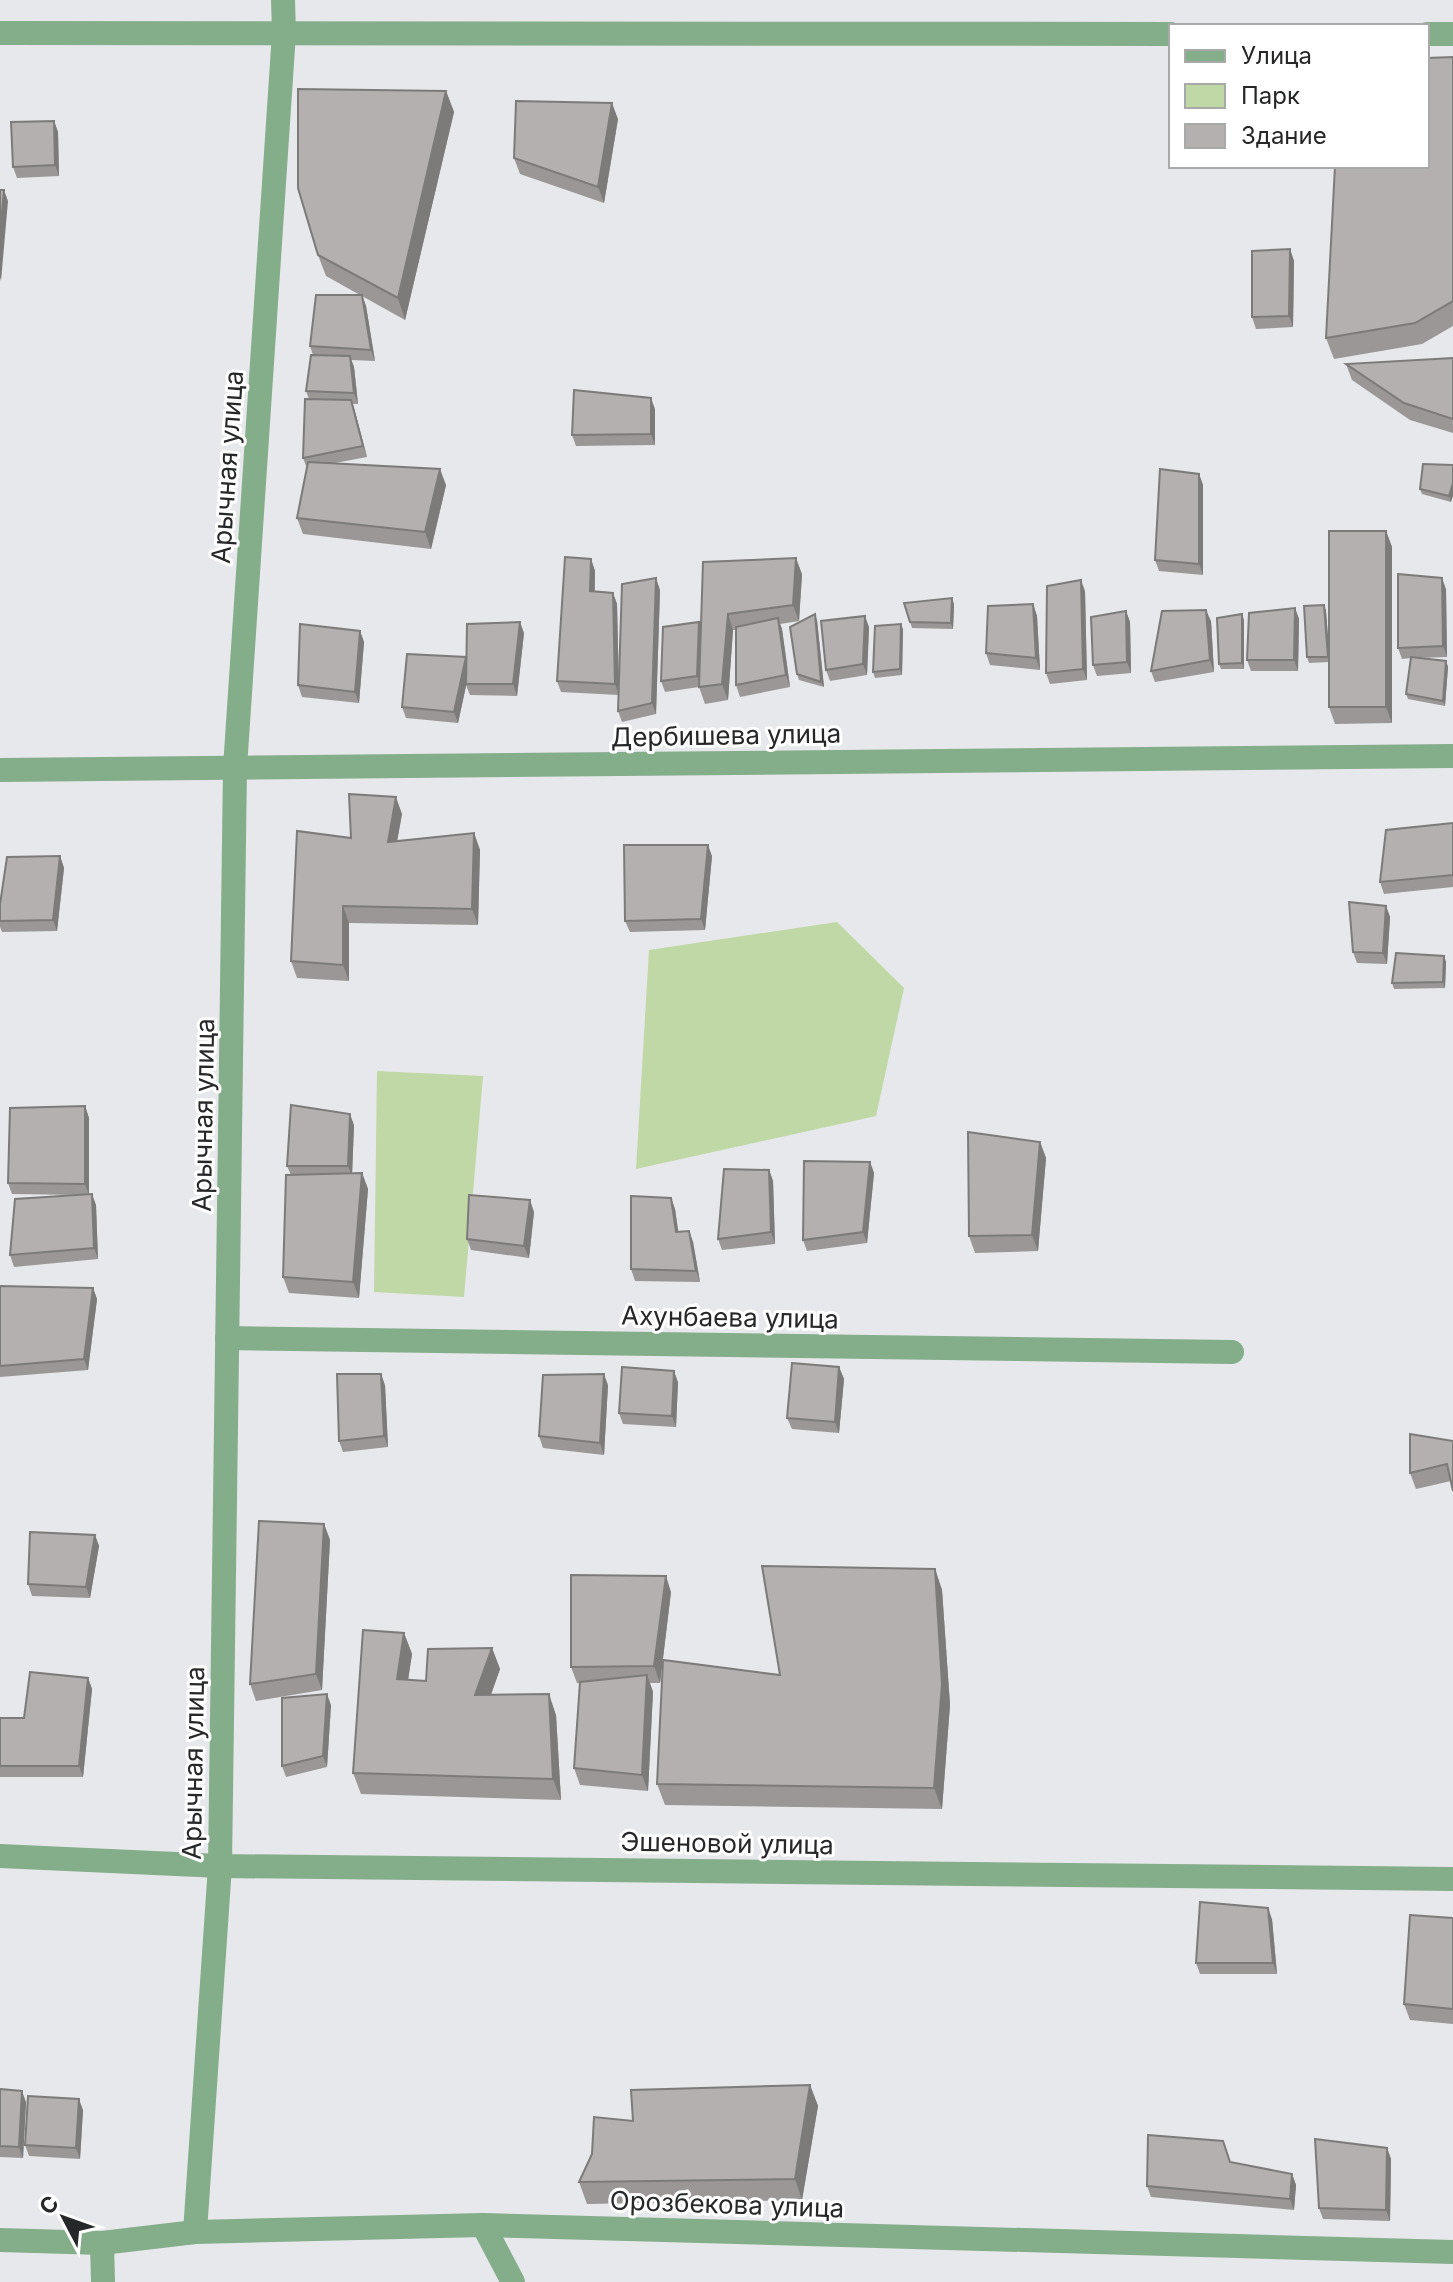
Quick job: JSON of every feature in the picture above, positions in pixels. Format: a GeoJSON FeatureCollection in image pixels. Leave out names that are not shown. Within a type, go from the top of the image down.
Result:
{"type":"FeatureCollection","features":[{"type":"Feature","properties":{"kind":"street","name":"Арычная улица"},"geometry":{"type":"LineString","coordinates":[[195,2232],[220,1866],[235,768],[284,33],[283,0]]}},
{"type":"Feature","properties":{"kind":"street"},"geometry":{"type":"LineString","coordinates":[[0,33],[1169,34]]}},
{"type":"Feature","properties":{"kind":"street"},"geometry":{"type":"LineString","coordinates":[[1429,34],[1453,34]]}},
{"type":"Feature","properties":{"kind":"street","name":"Дербишева улица"},"geometry":{"type":"LineString","coordinates":[[0,770],[1453,756]]}},
{"type":"Feature","properties":{"kind":"street","name":"Ахунбаева улица"},"geometry":{"type":"LineString","coordinates":[[227,1338],[1232,1352]]}},
{"type":"Feature","properties":{"kind":"street","name":"Эшеновой улица"},"geometry":{"type":"LineString","coordinates":[[0,1856],[220,1866],[1453,1879]]}},
{"type":"Feature","properties":{"kind":"street"},"geometry":{"type":"LineString","coordinates":[[483,2225],[513,2282]]}},
{"type":"Feature","properties":{"kind":"street","name":"Орозбекова улица"},"geometry":{"type":"LineString","coordinates":[[0,2240],[102,2243],[195,2232],[483,2225],[1453,2252]]}},
{"type":"Feature","properties":{"kind":"street"},"geometry":{"type":"LineString","coordinates":[[102,2243],[103,2282]]}},
{"type":"Feature","properties":{"kind":"green space"},"geometry":{"type":"Polygon","coordinates":[[[837,922],[904,988],[876,1116],[636,1169],[649,950],[837,922]]]}},
{"type":"Feature","properties":{"kind":"green space"},"geometry":{"type":"Polygon","coordinates":[[[377,1071],[483,1076],[464,1297],[374,1292],[377,1071]]]}},
{"type":"Feature","properties":{"kind":"building"},"geometry":{"type":"Polygon","coordinates":[[[1453,57],[1453,301],[1415,323],[1326,338],[1335,168],[1429,168],[1429,58],[1453,57]]]}},
{"type":"Feature","properties":{"kind":"building"},"geometry":{"type":"Polygon","coordinates":[[[298,89],[446,91],[398,298],[318,255],[298,188],[298,89]]]}},
{"type":"Feature","properties":{"kind":"building"},"geometry":{"type":"Polygon","coordinates":[[[516,101],[612,103],[598,187],[514,158],[516,101]]]}},
{"type":"Feature","properties":{"kind":"building"},"geometry":{"type":"Polygon","coordinates":[[[54,121],[55,165],[13,167],[11,122],[54,121]]]}},
{"type":"Feature","properties":{"kind":"building"},"geometry":{"type":"Polygon","coordinates":[[[0,190],[4,190],[0,234],[0,190]]]}},
{"type":"Feature","properties":{"kind":"building"},"geometry":{"type":"Polygon","coordinates":[[[1290,249],[1289,316],[1252,317],[1252,251],[1290,249]]]}},
{"type":"Feature","properties":{"kind":"building"},"geometry":{"type":"Polygon","coordinates":[[[316,295],[362,295],[371,350],[310,346],[316,295]]]}},
{"type":"Feature","properties":{"kind":"building"},"geometry":{"type":"Polygon","coordinates":[[[311,355],[350,356],[354,393],[306,391],[311,355]]]}},
{"type":"Feature","properties":{"kind":"building"},"geometry":{"type":"Polygon","coordinates":[[[1453,358],[1453,419],[1404,403],[1346,364],[1453,358]]]}},
{"type":"Feature","properties":{"kind":"building"},"geometry":{"type":"Polygon","coordinates":[[[574,390],[651,398],[651,434],[572,435],[574,390]]]}},
{"type":"Feature","properties":{"kind":"building"},"geometry":{"type":"Polygon","coordinates":[[[305,399],[351,400],[363,446],[303,458],[305,399]]]}},
{"type":"Feature","properties":{"kind":"building"},"geometry":{"type":"Polygon","coordinates":[[[308,462],[440,469],[425,532],[297,518],[308,462]]]}},
{"type":"Feature","properties":{"kind":"building"},"geometry":{"type":"Polygon","coordinates":[[[1423,464],[1453,465],[1449,496],[1420,489],[1423,464]]]}},
{"type":"Feature","properties":{"kind":"building"},"geometry":{"type":"Polygon","coordinates":[[[1160,469],[1199,474],[1199,564],[1155,560],[1160,469]]]}},
{"type":"Feature","properties":{"kind":"building"},"geometry":{"type":"Polygon","coordinates":[[[1329,531],[1386,531],[1386,707],[1329,707],[1329,531]]]}},
{"type":"Feature","properties":{"kind":"building"},"geometry":{"type":"Polygon","coordinates":[[[565,557],[591,559],[590,591],[613,593],[615,684],[557,681],[565,557]]]}},
{"type":"Feature","properties":{"kind":"building"},"geometry":{"type":"Polygon","coordinates":[[[796,558],[793,605],[728,614],[722,684],[699,687],[703,562],[796,558]]]}},
{"type":"Feature","properties":{"kind":"building"},"geometry":{"type":"Polygon","coordinates":[[[1398,574],[1442,578],[1443,646],[1398,648],[1398,574]]]}},
{"type":"Feature","properties":{"kind":"building"},"geometry":{"type":"Polygon","coordinates":[[[656,578],[652,703],[618,711],[622,584],[656,578]]]}},
{"type":"Feature","properties":{"kind":"building"},"geometry":{"type":"Polygon","coordinates":[[[1081,580],[1083,669],[1046,673],[1047,586],[1081,580]]]}},
{"type":"Feature","properties":{"kind":"building"},"geometry":{"type":"Polygon","coordinates":[[[952,598],[951,623],[910,622],[904,603],[952,598]]]}},
{"type":"Feature","properties":{"kind":"building"},"geometry":{"type":"Polygon","coordinates":[[[1033,604],[1036,658],[986,653],[988,606],[1033,604]]]}},
{"type":"Feature","properties":{"kind":"building"},"geometry":{"type":"Polygon","coordinates":[[[1324,605],[1328,657],[1307,657],[1304,606],[1324,605]]]}},
{"type":"Feature","properties":{"kind":"building"},"geometry":{"type":"Polygon","coordinates":[[[1295,608],[1294,660],[1247,660],[1249,613],[1295,608]]]}},
{"type":"Feature","properties":{"kind":"building"},"geometry":{"type":"Polygon","coordinates":[[[1206,610],[1210,660],[1151,671],[1162,611],[1206,610]]]}},
{"type":"Feature","properties":{"kind":"building"},"geometry":{"type":"Polygon","coordinates":[[[1126,611],[1127,662],[1093,665],[1091,617],[1126,611]]]}},
{"type":"Feature","properties":{"kind":"building"},"geometry":{"type":"Polygon","coordinates":[[[815,614],[821,682],[797,674],[790,627],[815,614]]]}},
{"type":"Feature","properties":{"kind":"building"},"geometry":{"type":"Polygon","coordinates":[[[1242,614],[1242,663],[1219,664],[1217,618],[1242,614]]]}},
{"type":"Feature","properties":{"kind":"building"},"geometry":{"type":"Polygon","coordinates":[[[865,616],[863,664],[826,670],[821,621],[865,616]]]}},
{"type":"Feature","properties":{"kind":"building"},"geometry":{"type":"Polygon","coordinates":[[[778,618],[786,675],[736,685],[736,627],[778,618]]]}},
{"type":"Feature","properties":{"kind":"building"},"geometry":{"type":"Polygon","coordinates":[[[520,622],[513,684],[466,684],[467,624],[520,622]]]}},
{"type":"Feature","properties":{"kind":"building"},"geometry":{"type":"Polygon","coordinates":[[[699,622],[697,676],[661,681],[663,627],[699,622]]]}},
{"type":"Feature","properties":{"kind":"building"},"geometry":{"type":"Polygon","coordinates":[[[300,624],[360,631],[355,692],[298,685],[300,624]]]}},
{"type":"Feature","properties":{"kind":"building"},"geometry":{"type":"Polygon","coordinates":[[[901,624],[900,669],[873,672],[875,626],[901,624]]]}},
{"type":"Feature","properties":{"kind":"building"},"geometry":{"type":"Polygon","coordinates":[[[407,654],[466,657],[454,712],[402,707],[407,654]]]}},
{"type":"Feature","properties":{"kind":"building"},"geometry":{"type":"Polygon","coordinates":[[[1411,657],[1446,661],[1443,701],[1406,694],[1411,657]]]}},
{"type":"Feature","properties":{"kind":"building"},"geometry":{"type":"Polygon","coordinates":[[[349,794],[396,797],[388,842],[474,833],[472,909],[343,906],[343,965],[291,961],[297,831],[351,838],[349,794]]]}},
{"type":"Feature","properties":{"kind":"building"},"geometry":{"type":"Polygon","coordinates":[[[1453,823],[1453,875],[1380,882],[1386,830],[1453,823]]]}},
{"type":"Feature","properties":{"kind":"building"},"geometry":{"type":"Polygon","coordinates":[[[624,845],[708,845],[701,919],[625,921],[624,845]]]}},
{"type":"Feature","properties":{"kind":"building"},"geometry":{"type":"Polygon","coordinates":[[[60,856],[53,920],[0,921],[7,857],[60,856]]]}},
{"type":"Feature","properties":{"kind":"building"},"geometry":{"type":"Polygon","coordinates":[[[1349,902],[1386,906],[1383,953],[1353,952],[1349,902]]]}},
{"type":"Feature","properties":{"kind":"building"},"geometry":{"type":"Polygon","coordinates":[[[1396,953],[1444,956],[1443,982],[1392,983],[1396,953]]]}},
{"type":"Feature","properties":{"kind":"building"},"geometry":{"type":"Polygon","coordinates":[[[291,1105],[350,1114],[348,1166],[287,1166],[291,1105]]]}},
{"type":"Feature","properties":{"kind":"building"},"geometry":{"type":"Polygon","coordinates":[[[85,1106],[85,1184],[8,1183],[10,1108],[85,1106]]]}},
{"type":"Feature","properties":{"kind":"building"},"geometry":{"type":"Polygon","coordinates":[[[968,1132],[1040,1142],[1032,1235],[969,1236],[968,1132]]]}},
{"type":"Feature","properties":{"kind":"building"},"geometry":{"type":"Polygon","coordinates":[[[804,1161],[870,1162],[863,1232],[803,1240],[804,1161]]]}},
{"type":"Feature","properties":{"kind":"building"},"geometry":{"type":"Polygon","coordinates":[[[724,1169],[769,1170],[771,1232],[718,1239],[724,1169]]]}},
{"type":"Feature","properties":{"kind":"building"},"geometry":{"type":"Polygon","coordinates":[[[362,1173],[353,1282],[283,1277],[286,1175],[362,1173]]]}},
{"type":"Feature","properties":{"kind":"building"},"geometry":{"type":"Polygon","coordinates":[[[92,1194],[94,1248],[10,1255],[15,1199],[92,1194]]]}},
{"type":"Feature","properties":{"kind":"building"},"geometry":{"type":"Polygon","coordinates":[[[469,1195],[530,1200],[524,1246],[467,1239],[469,1195]]]}},
{"type":"Feature","properties":{"kind":"building"},"geometry":{"type":"Polygon","coordinates":[[[631,1196],[671,1198],[676,1232],[689,1231],[696,1271],[631,1269],[631,1196]]]}},
{"type":"Feature","properties":{"kind":"building"},"geometry":{"type":"Polygon","coordinates":[[[0,1286],[93,1288],[84,1359],[0,1366],[0,1286]]]}},
{"type":"Feature","properties":{"kind":"building"},"geometry":{"type":"Polygon","coordinates":[[[792,1363],[839,1367],[835,1422],[787,1418],[792,1363]]]}},
{"type":"Feature","properties":{"kind":"building"},"geometry":{"type":"Polygon","coordinates":[[[622,1367],[674,1371],[672,1416],[619,1413],[622,1367]]]}},
{"type":"Feature","properties":{"kind":"building"},"geometry":{"type":"Polygon","coordinates":[[[337,1374],[381,1374],[384,1436],[339,1441],[337,1374]]]}},
{"type":"Feature","properties":{"kind":"building"},"geometry":{"type":"Polygon","coordinates":[[[604,1374],[600,1443],[539,1436],[543,1375],[604,1374]]]}},
{"type":"Feature","properties":{"kind":"building"},"geometry":{"type":"Polygon","coordinates":[[[1410,1434],[1453,1441],[1453,1491],[1447,1464],[1410,1473],[1410,1434]]]}},
{"type":"Feature","properties":{"kind":"building"},"geometry":{"type":"Polygon","coordinates":[[[259,1521],[324,1524],[316,1674],[250,1684],[259,1521]]]}},
{"type":"Feature","properties":{"kind":"building"},"geometry":{"type":"Polygon","coordinates":[[[30,1532],[95,1535],[86,1587],[28,1584],[30,1532]]]}},
{"type":"Feature","properties":{"kind":"building"},"geometry":{"type":"Polygon","coordinates":[[[762,1566],[935,1569],[942,1684],[934,1788],[657,1784],[663,1660],[780,1675],[762,1566]]]}},
{"type":"Feature","properties":{"kind":"building"},"geometry":{"type":"Polygon","coordinates":[[[571,1575],[666,1576],[654,1666],[571,1667],[571,1575]]]}},
{"type":"Feature","properties":{"kind":"building"},"geometry":{"type":"Polygon","coordinates":[[[363,1630],[404,1633],[397,1679],[426,1681],[428,1649],[492,1648],[475,1695],[549,1694],[553,1779],[353,1773],[363,1630]]]}},
{"type":"Feature","properties":{"kind":"building"},"geometry":{"type":"Polygon","coordinates":[[[30,1672],[88,1678],[79,1766],[0,1766],[0,1718],[24,1718],[30,1672]]]}},
{"type":"Feature","properties":{"kind":"building"},"geometry":{"type":"Polygon","coordinates":[[[647,1675],[642,1775],[574,1768],[580,1682],[647,1675]]]}},
{"type":"Feature","properties":{"kind":"building"},"geometry":{"type":"Polygon","coordinates":[[[327,1694],[323,1756],[282,1766],[282,1698],[327,1694]]]}},
{"type":"Feature","properties":{"kind":"building"},"geometry":{"type":"Polygon","coordinates":[[[1200,1902],[1268,1908],[1273,1963],[1196,1963],[1200,1902]]]}},
{"type":"Feature","properties":{"kind":"building"},"geometry":{"type":"Polygon","coordinates":[[[1410,1915],[1453,1918],[1453,2009],[1404,2004],[1410,1915]]]}},
{"type":"Feature","properties":{"kind":"building"},"geometry":{"type":"Polygon","coordinates":[[[810,2085],[795,2179],[579,2182],[592,2154],[594,2117],[633,2121],[631,2090],[810,2085]]]}},
{"type":"Feature","properties":{"kind":"building"},"geometry":{"type":"Polygon","coordinates":[[[0,2089],[22,2091],[19,2147],[0,2146],[0,2089]]]}},
{"type":"Feature","properties":{"kind":"building"},"geometry":{"type":"Polygon","coordinates":[[[28,2096],[79,2099],[76,2148],[25,2145],[28,2096]]]}},
{"type":"Feature","properties":{"kind":"building"},"geometry":{"type":"Polygon","coordinates":[[[1148,2135],[1223,2141],[1230,2162],[1292,2174],[1290,2199],[1147,2186],[1148,2135]]]}},
{"type":"Feature","properties":{"kind":"building"},"geometry":{"type":"Polygon","coordinates":[[[1315,2139],[1387,2148],[1386,2210],[1319,2208],[1315,2139]]]}}]}
